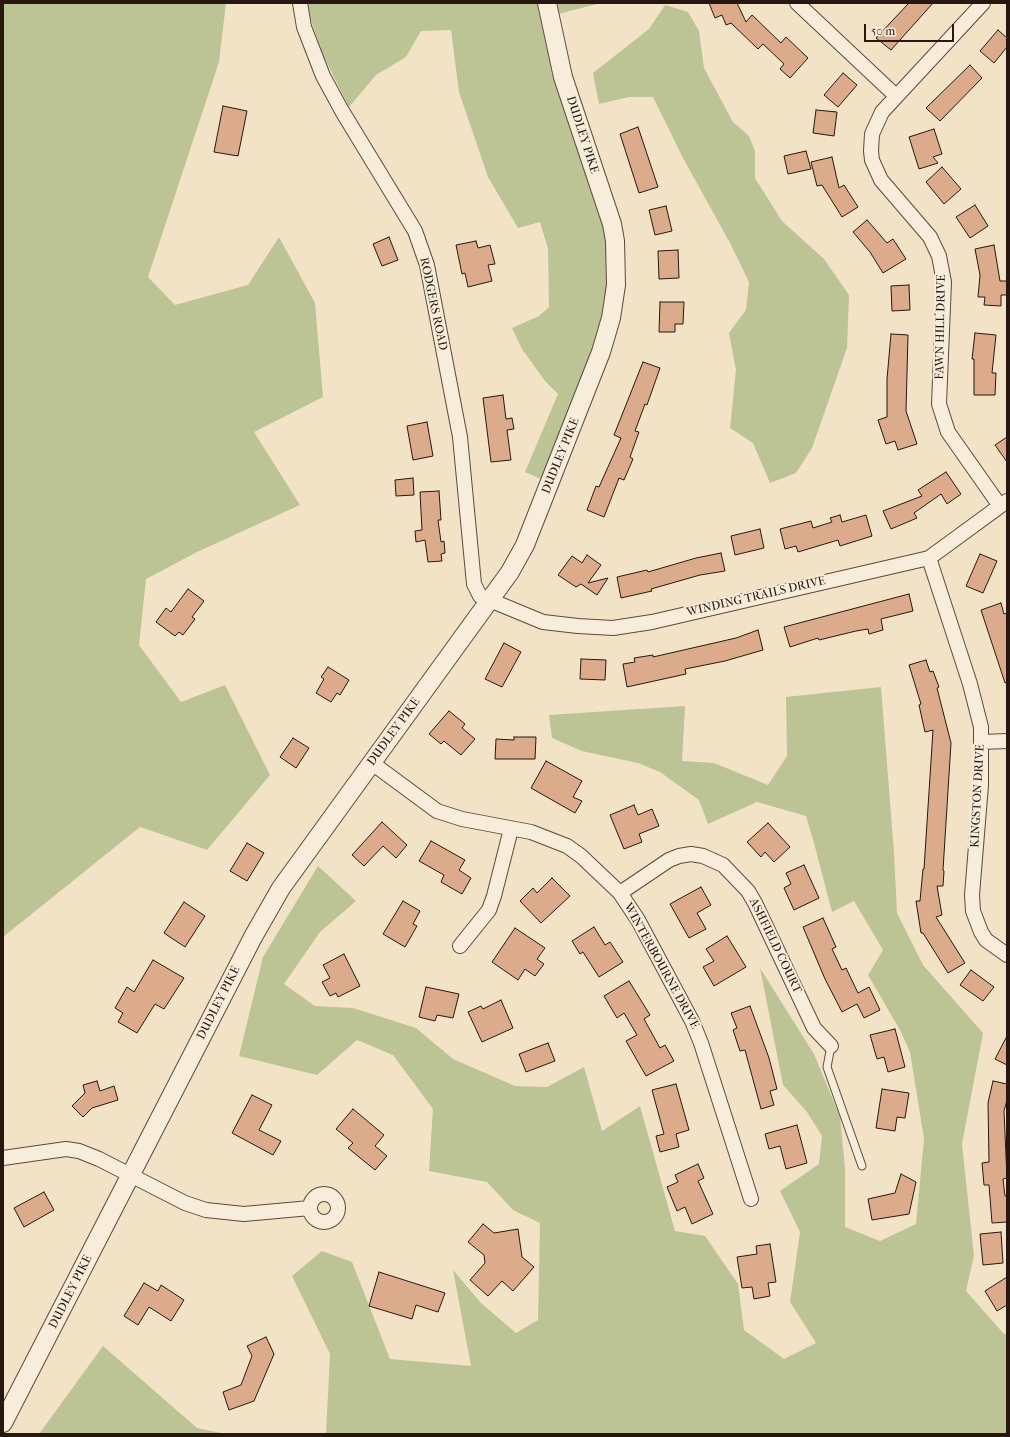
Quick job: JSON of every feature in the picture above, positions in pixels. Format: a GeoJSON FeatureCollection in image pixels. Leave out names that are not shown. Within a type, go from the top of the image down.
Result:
{"type":"FeatureCollection","features":[{"type":"Feature","properties":{"kind":"street","name":"RODGERS ROAD"},"geometry":{"type":"LineString","coordinates":[[300,3],[304,27],[323,76],[342,111],[415,231],[427,266],[460,437],[474,584],[480,596],[491,600]]}},
{"type":"Feature","properties":{"kind":"street","name":"DUDLEY PIKE"},"geometry":{"type":"LineString","coordinates":[[3,1423],[253,937],[278,894],[510,572],[525,545],[564,449],[601,352],[611,318],[616,285],[615,241],[612,224],[563,77],[547,3]]}},
{"type":"Feature","properties":{"kind":"street"},"geometry":{"type":"LineString","coordinates":[[797,3],[896,96]]}},
{"type":"Feature","properties":{"kind":"street","name":"FAWN HILL DRIVE"},"geometry":{"type":"LineString","coordinates":[[983,3],[882,112],[875,124],[872,134],[872,160],[881,180],[930,237],[939,256],[944,282],[939,404],[948,432],[1004,503]]}},
{"type":"Feature","properties":{"kind":"street","name":"WINDING TRAILS DRIVE"},"geometry":{"type":"LineString","coordinates":[[491,600],[543,622],[613,628],[652,622],[929,558],[1004,503]]}},
{"type":"Feature","properties":{"kind":"street","name":"KINGSTON DRIVE"},"geometry":{"type":"LineString","coordinates":[[929,558],[970,684],[982,742],[981,785],[972,895],[973,911],[981,932],[986,940],[1007,955]]}},
{"type":"Feature","properties":{"kind":"street"},"geometry":{"type":"LineString","coordinates":[[982,742],[1007,741]]}},
{"type":"Feature","properties":{"kind":"street","name":"WINTERBOURNE DRIVE"},"geometry":{"type":"LineString","coordinates":[[372,763],[437,811],[462,819],[531,832],[567,846],[581,856],[620,893],[638,920],[699,1037],[751,1199]]}},
{"type":"Feature","properties":{"kind":"street"},"geometry":{"type":"LineString","coordinates":[[460,946],[489,910],[511,829]]}},
{"type":"Feature","properties":{"kind":"street","name":"ASHFIELD COURT"},"geometry":{"type":"LineString","coordinates":[[620,893],[669,860],[679,856],[691,854],[704,856],[723,865],[748,891],[814,1028],[831,1046]]}},
{"type":"Feature","properties":{"kind":"street"},"geometry":{"type":"LineString","coordinates":[[3,1158],[66,1149],[79,1151],[99,1159],[185,1203],[206,1210],[244,1214],[310,1208]]}},
{"type":"Feature","properties":{"kind":"lane"},"geometry":{"type":"LineString","coordinates":[[831,1046],[827,1067],[862,1166]]}},
{"type":"Feature","properties":{"kind":"green space"},"geometry":{"type":"Polygon","coordinates":[[[3,3],[226,3],[219,62],[148,277],[175,305],[248,285],[279,237],[315,303],[323,397],[254,432],[300,505],[197,552],[146,579],[139,645],[181,702],[225,685],[270,775],[207,850],[140,827],[3,937],[3,3]]]}},
{"type":"Feature","properties":{"kind":"green space"},"geometry":{"type":"Polygon","coordinates":[[[307,3],[601,3],[550,16],[612,224],[616,285],[550,483],[525,472],[558,394],[545,381],[522,349],[512,328],[539,316],[549,307],[548,249],[540,222],[518,228],[488,177],[459,92],[451,30],[421,31],[406,57],[376,75],[349,107],[323,55],[308,11],[307,3]]]}},
{"type":"Feature","properties":{"kind":"green space"},"geometry":{"type":"Polygon","coordinates":[[[665,5],[688,12],[699,31],[704,68],[733,122],[749,136],[755,151],[755,178],[782,221],[824,259],[849,295],[847,348],[812,448],[796,473],[770,483],[753,443],[730,428],[736,370],[729,333],[746,310],[749,282],[730,243],[683,158],[653,97],[629,97],[599,104],[593,73],[649,29],[665,5]]]}},
{"type":"Feature","properties":{"kind":"green space"},"geometry":{"type":"Polygon","coordinates":[[[881,687],[894,853],[897,913],[923,965],[983,1033],[962,1144],[974,1256],[966,1291],[1004,1334],[1007,1334],[1007,1434],[326,1434],[330,1354],[292,1276],[322,1251],[352,1262],[390,1359],[471,1366],[453,1270],[481,1303],[516,1333],[538,1320],[540,1223],[513,1210],[487,1182],[429,1171],[433,1109],[393,1055],[357,1040],[317,1075],[239,1056],[263,957],[318,866],[356,901],[320,932],[284,984],[315,1006],[353,1008],[416,1028],[453,1059],[515,1086],[547,1087],[584,1067],[602,1131],[640,1106],[675,1231],[705,1236],[738,1284],[744,1330],[784,1359],[816,1343],[790,1302],[800,1232],[780,1191],[819,1164],[822,1136],[807,1112],[783,1085],[760,968],[814,1054],[840,1117],[845,1169],[845,1227],[880,1241],[916,1224],[924,1139],[910,1052],[900,1030],[868,975],[883,950],[854,901],[832,912],[806,816],[757,802],[708,824],[699,800],[660,772],[638,763],[582,751],[552,738],[549,715],[685,706],[682,761],[714,763],[768,785],[787,756],[786,697],[881,687]]]}},
{"type":"Feature","properties":{"kind":"green space"},"geometry":{"type":"Polygon","coordinates":[[[103,1346],[197,1428],[226,1434],[39,1434],[103,1346]]]}},
{"type":"Feature","properties":{"kind":"building"},"geometry":{"type":"Polygon","coordinates":[[[709,3],[737,3],[746,22],[752,15],[781,43],[786,37],[808,58],[790,78],[780,69],[784,64],[763,44],[758,49],[731,23],[726,25],[722,15],[715,18],[709,3]]]}},
{"type":"Feature","properties":{"kind":"building"},"geometry":{"type":"Polygon","coordinates":[[[909,3],[933,3],[891,50],[876,38],[909,3]]]}},
{"type":"Feature","properties":{"kind":"building"},"geometry":{"type":"Polygon","coordinates":[[[998,30],[1007,38],[1007,47],[994,63],[980,51],[998,30]]]}},
{"type":"Feature","properties":{"kind":"building"},"geometry":{"type":"Polygon","coordinates":[[[970,65],[982,78],[940,121],[926,108],[970,65]]]}},
{"type":"Feature","properties":{"kind":"building"},"geometry":{"type":"Polygon","coordinates":[[[843,73],[857,85],[838,107],[824,95],[843,73]]]}},
{"type":"Feature","properties":{"kind":"building"},"geometry":{"type":"Polygon","coordinates":[[[223,106],[247,111],[238,156],[214,152],[223,106]]]}},
{"type":"Feature","properties":{"kind":"building"},"geometry":{"type":"Polygon","coordinates":[[[816,110],[837,112],[834,136],[813,133],[816,110]]]}},
{"type":"Feature","properties":{"kind":"building"},"geometry":{"type":"Polygon","coordinates":[[[638,127],[658,187],[639,193],[620,134],[638,127]]]}},
{"type":"Feature","properties":{"kind":"building"},"geometry":{"type":"Polygon","coordinates":[[[934,129],[942,154],[933,157],[938,163],[919,169],[909,137],[934,129]]]}},
{"type":"Feature","properties":{"kind":"building"},"geometry":{"type":"Polygon","coordinates":[[[806,151],[811,169],[788,174],[784,156],[806,151]]]}},
{"type":"Feature","properties":{"kind":"building"},"geometry":{"type":"Polygon","coordinates":[[[832,157],[839,188],[844,185],[858,207],[842,217],[822,185],[817,186],[811,162],[832,157]]]}},
{"type":"Feature","properties":{"kind":"building"},"geometry":{"type":"Polygon","coordinates":[[[942,167],[961,189],[944,204],[926,182],[942,167]]]}},
{"type":"Feature","properties":{"kind":"building"},"geometry":{"type":"Polygon","coordinates":[[[975,205],[988,226],[970,238],[956,217],[975,205]]]}},
{"type":"Feature","properties":{"kind":"building"},"geometry":{"type":"Polygon","coordinates":[[[666,206],[672,231],[655,235],[649,210],[666,206]]]}},
{"type":"Feature","properties":{"kind":"building"},"geometry":{"type":"Polygon","coordinates":[[[867,220],[887,243],[893,239],[906,259],[883,273],[870,252],[853,232],[867,220]]]}},
{"type":"Feature","properties":{"kind":"building"},"geometry":{"type":"Polygon","coordinates":[[[389,237],[398,260],[382,266],[373,244],[389,237]]]}},
{"type":"Feature","properties":{"kind":"building"},"geometry":{"type":"Polygon","coordinates":[[[476,241],[478,248],[490,245],[495,264],[488,265],[492,281],[468,287],[465,273],[462,274],[456,245],[476,241]]]}},
{"type":"Feature","properties":{"kind":"building"},"geometry":{"type":"Polygon","coordinates":[[[994,245],[1000,281],[1007,281],[1007,295],[1001,295],[1001,306],[984,305],[985,297],[978,297],[980,275],[975,249],[994,245]]]}},
{"type":"Feature","properties":{"kind":"building"},"geometry":{"type":"Polygon","coordinates":[[[678,250],[679,278],[659,279],[658,251],[678,250]]]}},
{"type":"Feature","properties":{"kind":"building"},"geometry":{"type":"Polygon","coordinates":[[[909,285],[910,310],[892,311],[891,286],[909,285]]]}},
{"type":"Feature","properties":{"kind":"building"},"geometry":{"type":"Polygon","coordinates":[[[660,302],[684,302],[683,324],[675,324],[675,332],[659,332],[660,302]]]}},
{"type":"Feature","properties":{"kind":"building"},"geometry":{"type":"Polygon","coordinates":[[[975,333],[996,335],[992,373],[996,373],[995,395],[974,395],[974,359],[972,359],[975,333]]]}},
{"type":"Feature","properties":{"kind":"building"},"geometry":{"type":"Polygon","coordinates":[[[891,334],[908,335],[906,411],[917,444],[898,450],[895,441],[886,444],[878,420],[887,417],[887,379],[891,334]]]}},
{"type":"Feature","properties":{"kind":"building"},"geometry":{"type":"Polygon","coordinates":[[[643,362],[660,368],[647,405],[645,404],[635,431],[639,432],[630,457],[633,459],[624,480],[619,478],[604,517],[587,510],[596,486],[599,487],[621,438],[614,435],[643,362]]]}},
{"type":"Feature","properties":{"kind":"building"},"geometry":{"type":"Polygon","coordinates":[[[503,395],[506,419],[512,418],[514,429],[507,430],[511,460],[491,462],[483,398],[503,395]]]}},
{"type":"Feature","properties":{"kind":"building"},"geometry":{"type":"Polygon","coordinates":[[[427,422],[433,456],[413,460],[407,426],[427,422]]]}},
{"type":"Feature","properties":{"kind":"building"},"geometry":{"type":"Polygon","coordinates":[[[1007,437],[1007,462],[995,445],[1007,437]]]}},
{"type":"Feature","properties":{"kind":"building"},"geometry":{"type":"Polygon","coordinates":[[[946,472],[961,494],[947,504],[941,494],[914,513],[917,518],[891,529],[883,511],[922,496],[918,490],[946,472]]]}},
{"type":"Feature","properties":{"kind":"building"},"geometry":{"type":"Polygon","coordinates":[[[413,478],[414,495],[396,496],[395,480],[413,478]]]}},
{"type":"Feature","properties":{"kind":"building"},"geometry":{"type":"Polygon","coordinates":[[[439,491],[441,520],[438,520],[441,542],[444,541],[445,553],[441,554],[442,561],[428,562],[425,540],[416,542],[415,531],[422,530],[420,492],[439,491]]]}},
{"type":"Feature","properties":{"kind":"building"},"geometry":{"type":"Polygon","coordinates":[[[840,515],[842,522],[866,515],[872,536],[840,546],[838,540],[798,552],[796,546],[785,549],[780,529],[811,521],[813,528],[832,522],[830,518],[840,515]]]}},
{"type":"Feature","properties":{"kind":"building"},"geometry":{"type":"Polygon","coordinates":[[[760,529],[764,548],[735,555],[731,536],[760,529]]]}},
{"type":"Feature","properties":{"kind":"building"},"geometry":{"type":"Polygon","coordinates":[[[721,553],[725,571],[700,575],[651,589],[652,591],[621,598],[617,577],[647,570],[648,572],[696,558],[721,553]]]}},
{"type":"Feature","properties":{"kind":"building"},"geometry":{"type":"Polygon","coordinates":[[[980,554],[997,561],[983,593],[966,586],[980,554]]]}},
{"type":"Feature","properties":{"kind":"building"},"geometry":{"type":"Polygon","coordinates":[[[587,555],[601,565],[588,583],[608,578],[597,595],[581,584],[576,587],[558,575],[572,556],[582,563],[587,555]]]}},
{"type":"Feature","properties":{"kind":"building"},"geometry":{"type":"Polygon","coordinates":[[[188,589],[204,601],[192,617],[195,619],[183,635],[179,632],[175,636],[156,622],[166,608],[171,612],[188,589]]]}},
{"type":"Feature","properties":{"kind":"building"},"geometry":{"type":"Polygon","coordinates":[[[909,594],[913,611],[881,619],[883,630],[869,634],[868,629],[856,631],[819,640],[818,638],[790,647],[784,627],[909,594]]]}},
{"type":"Feature","properties":{"kind":"building"},"geometry":{"type":"Polygon","coordinates":[[[1001,603],[1004,614],[1007,613],[1007,682],[1005,683],[981,610],[1001,603]]]}},
{"type":"Feature","properties":{"kind":"building"},"geometry":{"type":"Polygon","coordinates":[[[758,630],[763,650],[725,661],[685,669],[686,674],[627,687],[623,664],[635,662],[634,658],[653,655],[653,657],[736,638],[758,630]]]}},
{"type":"Feature","properties":{"kind":"building"},"geometry":{"type":"Polygon","coordinates":[[[504,643],[521,652],[502,687],[485,679],[504,643]]]}},
{"type":"Feature","properties":{"kind":"building"},"geometry":{"type":"Polygon","coordinates":[[[581,659],[606,660],[605,680],[580,679],[581,659]]]}},
{"type":"Feature","properties":{"kind":"building"},"geometry":{"type":"Polygon","coordinates":[[[926,660],[930,672],[933,671],[939,687],[937,688],[951,743],[943,886],[937,886],[942,915],[936,917],[965,963],[948,973],[923,933],[921,933],[916,901],[920,901],[924,869],[933,730],[925,732],[919,705],[921,704],[909,665],[926,660]]]}},
{"type":"Feature","properties":{"kind":"building"},"geometry":{"type":"Polygon","coordinates":[[[328,667],[349,680],[340,695],[337,693],[331,702],[316,693],[324,679],[321,677],[328,667]]]}},
{"type":"Feature","properties":{"kind":"building"},"geometry":{"type":"Polygon","coordinates":[[[449,711],[465,724],[462,728],[475,739],[461,755],[444,741],[441,744],[429,734],[449,711]]]}},
{"type":"Feature","properties":{"kind":"building"},"geometry":{"type":"Polygon","coordinates":[[[514,737],[536,737],[535,759],[495,759],[496,739],[514,740],[514,737]]]}},
{"type":"Feature","properties":{"kind":"building"},"geometry":{"type":"Polygon","coordinates":[[[293,738],[309,748],[296,768],[280,757],[293,738]]]}},
{"type":"Feature","properties":{"kind":"building"},"geometry":{"type":"Polygon","coordinates":[[[546,761],[582,781],[573,797],[582,801],[575,813],[531,788],[546,761]]]}},
{"type":"Feature","properties":{"kind":"building"},"geometry":{"type":"Polygon","coordinates":[[[634,805],[638,815],[652,809],[659,826],[639,834],[642,842],[624,849],[610,815],[634,805]]]}},
{"type":"Feature","properties":{"kind":"building"},"geometry":{"type":"Polygon","coordinates":[[[382,822],[407,845],[396,858],[383,846],[364,866],[352,855],[382,822]]]}},
{"type":"Feature","properties":{"kind":"building"},"geometry":{"type":"Polygon","coordinates":[[[768,823],[790,847],[774,862],[765,852],[761,857],[747,842],[768,823]]]}},
{"type":"Feature","properties":{"kind":"building"},"geometry":{"type":"Polygon","coordinates":[[[431,841],[465,860],[459,870],[471,878],[462,894],[441,882],[444,875],[419,861],[431,841]]]}},
{"type":"Feature","properties":{"kind":"building"},"geometry":{"type":"Polygon","coordinates":[[[247,843],[264,853],[247,881],[230,871],[247,843]]]}},
{"type":"Feature","properties":{"kind":"building"},"geometry":{"type":"Polygon","coordinates":[[[804,865],[819,898],[794,910],[784,888],[791,884],[786,873],[804,865]]]}},
{"type":"Feature","properties":{"kind":"building"},"geometry":{"type":"Polygon","coordinates":[[[552,878],[570,896],[541,923],[520,901],[533,888],[537,893],[552,878]]]}},
{"type":"Feature","properties":{"kind":"building"},"geometry":{"type":"Polygon","coordinates":[[[701,887],[711,905],[697,913],[706,929],[689,938],[670,904],[701,887]]]}},
{"type":"Feature","properties":{"kind":"building"},"geometry":{"type":"Polygon","coordinates":[[[403,901],[420,911],[413,924],[417,926],[405,947],[383,934],[403,901]]]}},
{"type":"Feature","properties":{"kind":"building"},"geometry":{"type":"Polygon","coordinates":[[[184,902],[205,916],[185,947],[164,933],[184,902]]]}},
{"type":"Feature","properties":{"kind":"building"},"geometry":{"type":"Polygon","coordinates":[[[823,918],[836,947],[832,949],[842,970],[846,968],[858,993],[869,987],[880,1010],[864,1018],[857,1004],[842,1012],[825,979],[803,927],[823,918]]]}},
{"type":"Feature","properties":{"kind":"building"},"geometry":{"type":"Polygon","coordinates":[[[594,927],[605,945],[610,942],[623,962],[599,977],[583,952],[580,954],[572,941],[594,927]]]}},
{"type":"Feature","properties":{"kind":"building"},"geometry":{"type":"Polygon","coordinates":[[[515,928],[545,948],[537,959],[544,964],[535,976],[525,969],[518,980],[492,962],[515,928]]]}},
{"type":"Feature","properties":{"kind":"building"},"geometry":{"type":"Polygon","coordinates":[[[727,936],[746,967],[714,986],[703,967],[714,961],[706,949],[727,936]]]}},
{"type":"Feature","properties":{"kind":"building"},"geometry":{"type":"Polygon","coordinates":[[[344,954],[360,986],[338,997],[336,993],[330,996],[322,982],[330,978],[323,965],[344,954]]]}},
{"type":"Feature","properties":{"kind":"building"},"geometry":{"type":"Polygon","coordinates":[[[153,960],[184,978],[164,1009],[155,1004],[137,1033],[118,1022],[123,1013],[115,1008],[127,987],[134,992],[153,960]]]}},
{"type":"Feature","properties":{"kind":"building"},"geometry":{"type":"Polygon","coordinates":[[[971,970],[994,987],[983,1001],[960,985],[971,970]]]}},
{"type":"Feature","properties":{"kind":"building"},"geometry":{"type":"Polygon","coordinates":[[[629,981],[650,1015],[644,1019],[660,1048],[665,1045],[674,1061],[646,1076],[626,1041],[637,1035],[624,1013],[617,1018],[604,996],[629,981]]]}},
{"type":"Feature","properties":{"kind":"building"},"geometry":{"type":"Polygon","coordinates":[[[426,987],[459,994],[453,1018],[437,1015],[435,1021],[419,1017],[426,987]]]}},
{"type":"Feature","properties":{"kind":"building"},"geometry":{"type":"Polygon","coordinates":[[[501,1000],[513,1028],[482,1042],[468,1012],[481,1006],[483,1009],[501,1000]]]}},
{"type":"Feature","properties":{"kind":"building"},"geometry":{"type":"Polygon","coordinates":[[[750,1006],[769,1058],[777,1089],[770,1091],[774,1105],[761,1109],[745,1050],[740,1051],[733,1030],[737,1028],[731,1013],[750,1006]]]}},
{"type":"Feature","properties":{"kind":"building"},"geometry":{"type":"Polygon","coordinates":[[[895,1029],[905,1067],[888,1072],[884,1057],[877,1059],[870,1035],[895,1029]]]}},
{"type":"Feature","properties":{"kind":"building"},"geometry":{"type":"Polygon","coordinates":[[[1007,1036],[1007,1065],[995,1059],[1007,1036]]]}},
{"type":"Feature","properties":{"kind":"building"},"geometry":{"type":"Polygon","coordinates":[[[548,1043],[555,1061],[526,1072],[519,1054],[548,1043]]]}},
{"type":"Feature","properties":{"kind":"building"},"geometry":{"type":"Polygon","coordinates":[[[97,1081],[100,1091],[114,1086],[118,1100],[92,1108],[83,1117],[72,1106],[85,1093],[83,1085],[97,1081]]]}},
{"type":"Feature","properties":{"kind":"building"},"geometry":{"type":"Polygon","coordinates":[[[993,1081],[1007,1084],[1007,1100],[1004,1111],[1007,1178],[1003,1179],[1005,1196],[1007,1196],[1007,1222],[992,1223],[989,1185],[984,1185],[982,1163],[989,1162],[988,1103],[993,1081]]]}},
{"type":"Feature","properties":{"kind":"building"},"geometry":{"type":"Polygon","coordinates":[[[676,1084],[689,1130],[676,1134],[679,1147],[660,1152],[656,1136],[664,1134],[652,1090],[676,1084]]]}},
{"type":"Feature","properties":{"kind":"building"},"geometry":{"type":"Polygon","coordinates":[[[882,1089],[909,1093],[905,1118],[897,1117],[895,1131],[876,1128],[882,1089]]]}},
{"type":"Feature","properties":{"kind":"building"},"geometry":{"type":"Polygon","coordinates":[[[252,1095],[272,1105],[259,1130],[281,1141],[273,1155],[232,1133],[252,1095]]]}},
{"type":"Feature","properties":{"kind":"building"},"geometry":{"type":"Polygon","coordinates":[[[353,1109],[384,1135],[375,1146],[387,1156],[375,1170],[348,1148],[353,1143],[336,1129],[353,1109]]]}},
{"type":"Feature","properties":{"kind":"building"},"geometry":{"type":"Polygon","coordinates":[[[797,1125],[807,1163],[786,1169],[780,1146],[769,1149],[765,1134],[797,1125]]]}},
{"type":"Feature","properties":{"kind":"building"},"geometry":{"type":"Polygon","coordinates":[[[698,1164],[704,1178],[698,1181],[713,1214],[692,1224],[685,1207],[677,1211],[667,1187],[678,1182],[675,1175],[698,1164]]]}},
{"type":"Feature","properties":{"kind":"building"},"geometry":{"type":"Polygon","coordinates":[[[901,1174],[916,1182],[909,1214],[872,1220],[868,1199],[895,1193],[901,1174]]]}},
{"type":"Feature","properties":{"kind":"building"},"geometry":{"type":"Polygon","coordinates":[[[44,1192],[54,1210],[24,1227],[14,1208],[44,1192]]]}},
{"type":"Feature","properties":{"kind":"building"},"geometry":{"type":"Polygon","coordinates":[[[483,1224],[494,1233],[518,1229],[522,1257],[534,1267],[513,1291],[502,1281],[488,1296],[470,1280],[485,1263],[484,1255],[468,1242],[483,1224]]]}},
{"type":"Feature","properties":{"kind":"building"},"geometry":{"type":"Polygon","coordinates":[[[1001,1232],[1003,1263],[983,1265],[980,1234],[1001,1232]]]}},
{"type":"Feature","properties":{"kind":"building"},"geometry":{"type":"Polygon","coordinates":[[[770,1244],[776,1282],[768,1283],[770,1296],[754,1299],[752,1287],[742,1288],[737,1257],[757,1254],[756,1246],[770,1244]]]}},
{"type":"Feature","properties":{"kind":"building"},"geometry":{"type":"Polygon","coordinates":[[[379,1272],[445,1293],[438,1312],[416,1305],[412,1319],[369,1306],[379,1272]]]}},
{"type":"Feature","properties":{"kind":"building"},"geometry":{"type":"Polygon","coordinates":[[[1007,1277],[1007,1305],[997,1311],[985,1291],[1007,1277]]]}},
{"type":"Feature","properties":{"kind":"building"},"geometry":{"type":"Polygon","coordinates":[[[144,1283],[158,1291],[161,1285],[184,1300],[171,1321],[149,1307],[138,1325],[124,1316],[144,1283]]]}},
{"type":"Feature","properties":{"kind":"building"},"geometry":{"type":"Polygon","coordinates":[[[266,1337],[274,1354],[254,1401],[229,1410],[223,1392],[241,1385],[252,1356],[247,1346],[266,1337]]]}}]}
